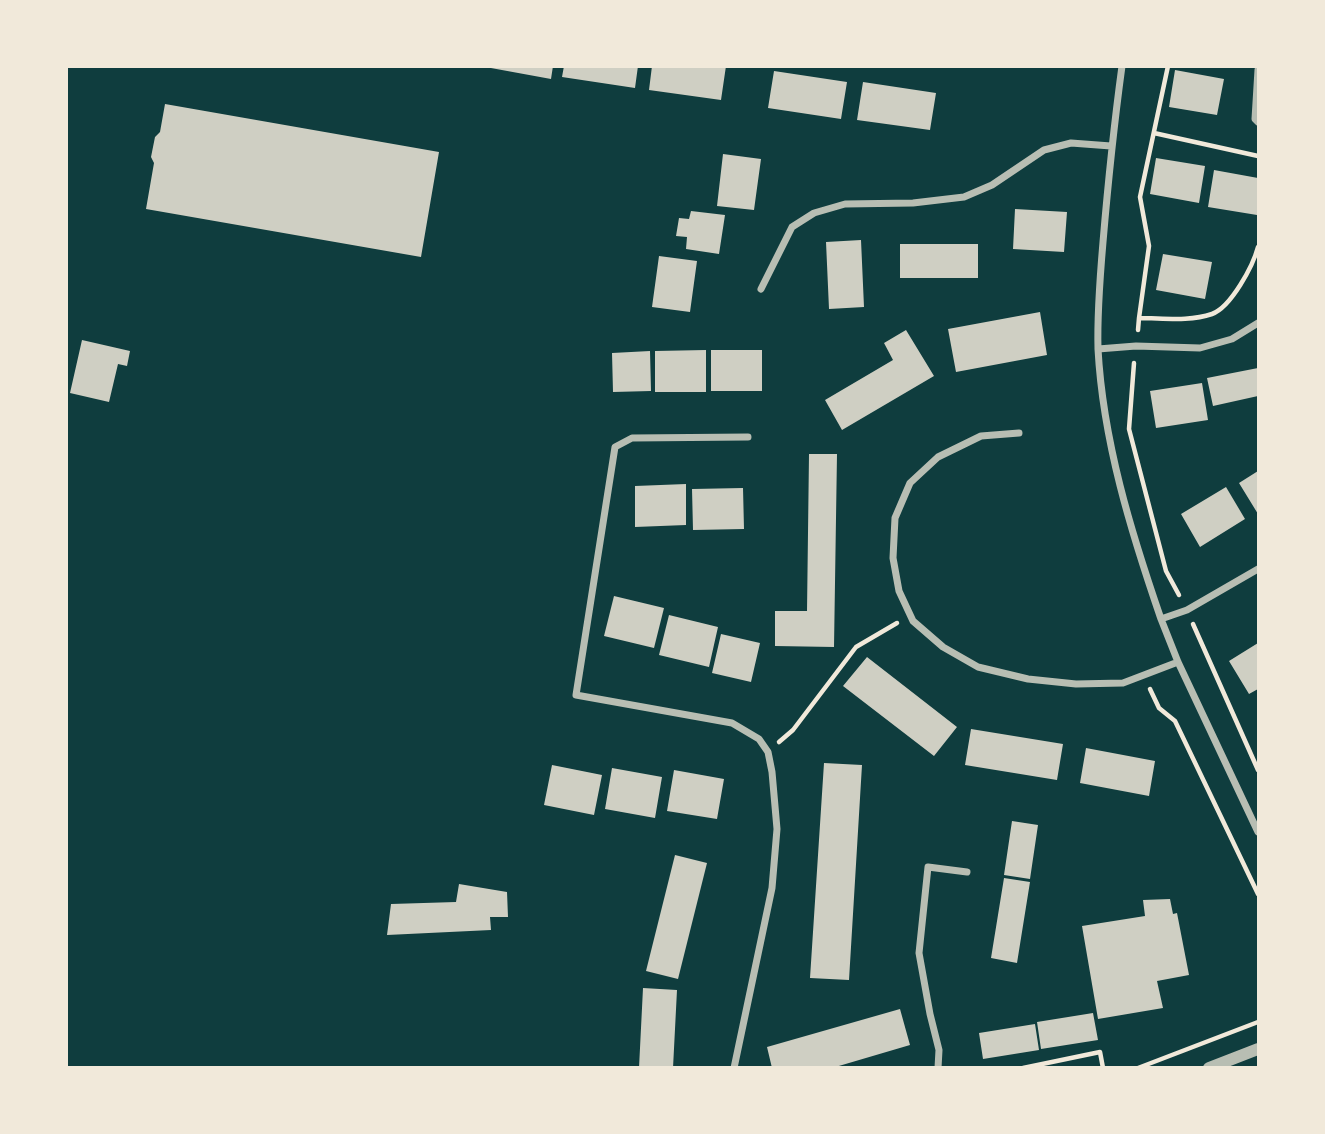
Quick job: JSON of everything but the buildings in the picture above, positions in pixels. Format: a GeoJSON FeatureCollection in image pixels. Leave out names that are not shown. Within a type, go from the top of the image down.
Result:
{"type":"FeatureCollection","features":[{"type":"Feature","properties":{"kind":"street"},"geometry":{"type":"LineString","coordinates":[[1122,66],[1111,146],[1099,299],[1098,349],[1117,471],[1137,549],[1178,662],[1258,832]]}},
{"type":"Feature","properties":{"kind":"street"},"geometry":{"type":"LineString","coordinates":[[1258,70],[1255,119],[1258,122]]}},
{"type":"Feature","properties":{"kind":"street"},"geometry":{"type":"LineString","coordinates":[[761,289],[792,227],[814,214],[845,204],[913,203],[964,197],[992,185],[1044,150],[1071,143],[1111,146]]}},
{"type":"Feature","properties":{"kind":"street"},"geometry":{"type":"LineString","coordinates":[[1098,349],[1136,346],[1200,348],[1233,339],[1258,323]]}},
{"type":"Feature","properties":{"kind":"street"},"geometry":{"type":"LineString","coordinates":[[1019,433],[981,436],[938,457],[910,483],[895,518],[893,558],[899,591],[913,621],[943,647],[978,667],[1028,679],[1076,684],[1123,683],[1178,662]]}},
{"type":"Feature","properties":{"kind":"street"},"geometry":{"type":"LineString","coordinates":[[734,1068],[772,887],[777,829],[768,752],[759,739],[732,723],[576,695],[615,447],[632,438],[748,437]]}},
{"type":"Feature","properties":{"kind":"street"},"geometry":{"type":"LineString","coordinates":[[1161,618],[1186,610],[1258,569]]}},
{"type":"Feature","properties":{"kind":"street"},"geometry":{"type":"LineString","coordinates":[[938,1068],[939,1050],[919,953],[928,867],[967,872]]}},
{"type":"Feature","properties":{"kind":"street"},"geometry":{"type":"LineString","coordinates":[[1209,1068],[1258,1049]]}},
{"type":"Feature","properties":{"kind":"path"},"geometry":{"type":"LineString","coordinates":[[1168,66],[1140,197],[1149,246],[1139,318],[1129,429],[1166,571],[1258,771]]}},
{"type":"Feature","properties":{"kind":"path"},"geometry":{"type":"LineString","coordinates":[[1154,134],[1258,156]]}},
{"type":"Feature","properties":{"kind":"path"},"geometry":{"type":"LineString","coordinates":[[1139,318],[1187,319],[1214,314],[1234,294],[1253,266],[1258,247]]}},
{"type":"Feature","properties":{"kind":"path"},"geometry":{"type":"LineString","coordinates":[[768,752],[793,730],[856,647],[910,615]]}},
{"type":"Feature","properties":{"kind":"path"},"geometry":{"type":"LineString","coordinates":[[1143,675],[1158,708],[1175,721],[1258,894]]}},
{"type":"Feature","properties":{"kind":"path"},"geometry":{"type":"LineString","coordinates":[[1138,1068],[1258,1022]]}},
{"type":"Feature","properties":{"kind":"path"},"geometry":{"type":"LineString","coordinates":[[1023,1068],[1100,1052],[1103,1068]]}}]}
